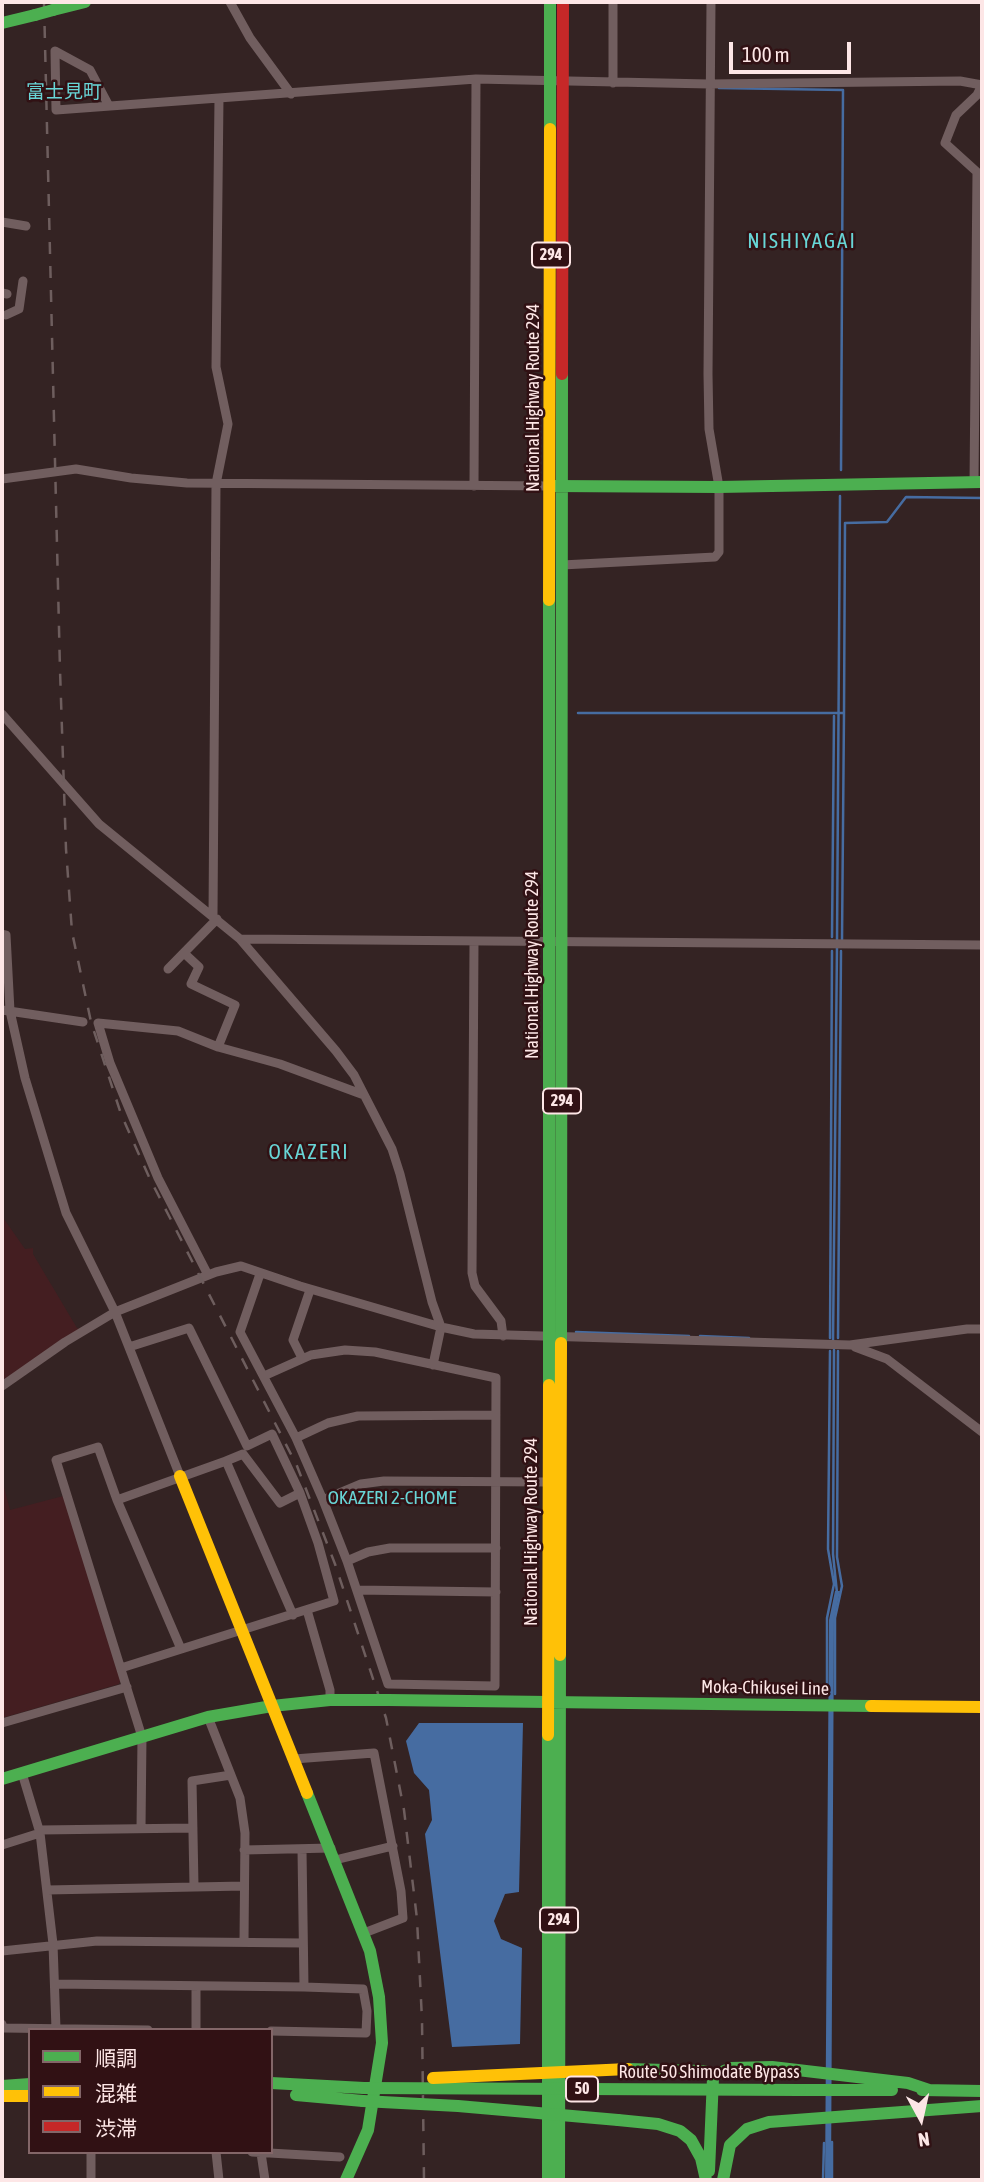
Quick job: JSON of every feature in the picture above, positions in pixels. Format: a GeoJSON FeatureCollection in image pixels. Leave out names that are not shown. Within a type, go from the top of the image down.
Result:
{"type":"FeatureCollection","features":[{"type":"Feature","properties":{"kind":"main road"},"geometry":{"type":"LineString","coordinates":[[2,23],[85,2]]}},
{"type":"Feature","properties":{"kind":"main road","name":"National Highway Route 294"},"geometry":{"type":"LineString","coordinates":[[548,2180],[554,1702],[556,942],[556,81],[550,2]]}},
{"type":"Feature","properties":{"kind":"main road","name":"National Highway Route 294"},"geometry":{"type":"LineString","coordinates":[[556,81],[563,2]]}},
{"type":"Feature","properties":{"kind":"main road"},"geometry":{"type":"LineString","coordinates":[[556,486],[719,487],[978,482]]}},
{"type":"Feature","properties":{"kind":"main road","name":"National Highway Route 294"},"geometry":{"type":"LineString","coordinates":[[556,486],[562,565],[556,942]]}},
{"type":"Feature","properties":{"kind":"main road","name":"National Highway Route 294"},"geometry":{"type":"LineString","coordinates":[[555,1336],[550,1482],[559,2180]]}},
{"type":"Feature","properties":{"kind":"main road"},"geometry":{"type":"LineString","coordinates":[[180,1476],[364,1933],[379,1997],[382,2043],[368,2130],[346,2180]]}},
{"type":"Feature","properties":{"kind":"main road","name":"Moka-Chikusei Line"},"geometry":{"type":"LineString","coordinates":[[2,1779],[208,1717],[330,1700],[982,1707]]}},
{"type":"Feature","properties":{"kind":"main road"},"geometry":{"type":"LineString","coordinates":[[707,2180],[711,2080],[715,2075],[731,2068],[772,2067],[908,2083],[929,2090]]}},
{"type":"Feature","properties":{"kind":"main road"},"geometry":{"type":"LineString","coordinates":[[275,2088],[362,2090],[628,2069],[703,2071],[715,2075],[718,2080],[720,2180]]}},
{"type":"Feature","properties":{"kind":"main road"},"geometry":{"type":"LineString","coordinates":[[2,2086],[28,2084]]}},
{"type":"Feature","properties":{"kind":"main road"},"geometry":{"type":"LineString","coordinates":[[275,2088],[362,2090],[458,2106],[658,2124],[680,2131],[691,2140],[701,2158],[707,2180]]}},
{"type":"Feature","properties":{"kind":"main road","name":"Route 50 Shimodate Bypass"},"geometry":{"type":"LineString","coordinates":[[362,2090],[982,2091]]}},
{"type":"Feature","properties":{"kind":"main road"},"geometry":{"type":"LineString","coordinates":[[2,2096],[28,2096]]}},
{"type":"Feature","properties":{"kind":"main road"},"geometry":{"type":"LineString","coordinates":[[720,2180],[730,2145],[747,2129],[769,2122],[982,2106]]}},
{"type":"Feature","properties":{"kind":"street"},"geometry":{"type":"LineString","coordinates":[[230,2],[250,38],[291,94]]}},
{"type":"Feature","properties":{"kind":"street"},"geometry":{"type":"LineString","coordinates":[[613,2],[613,83]]}},
{"type":"Feature","properties":{"kind":"street"},"geometry":{"type":"LineString","coordinates":[[562,565],[715,557],[719,552],[719,487],[709,415],[711,2]]}},
{"type":"Feature","properties":{"kind":"street"},"geometry":{"type":"LineString","coordinates":[[109,106],[90,70],[55,51],[56,110],[476,79],[709,84],[960,82],[982,85],[956,115],[945,143],[977,172],[978,482]]}},
{"type":"Feature","properties":{"kind":"street"},"geometry":{"type":"LineString","coordinates":[[474,486],[476,79]]}},
{"type":"Feature","properties":{"kind":"street"},"geometry":{"type":"LineString","coordinates":[[168,969],[215,917],[216,484],[228,424],[216,367],[219,98]]}},
{"type":"Feature","properties":{"kind":"street"},"geometry":{"type":"LineString","coordinates":[[2,222],[26,226]]}},
{"type":"Feature","properties":{"kind":"street"},"geometry":{"type":"LineString","coordinates":[[6,315],[19,309],[23,281]]}},
{"type":"Feature","properties":{"kind":"street"},"geometry":{"type":"LineString","coordinates":[[2,479],[76,469],[131,478],[216,484],[556,486]]}},
{"type":"Feature","properties":{"kind":"street"},"geometry":{"type":"LineString","coordinates":[[2,714],[99,824],[240,939],[354,1075],[392,1149],[441,1327],[433,1365]]}},
{"type":"Feature","properties":{"kind":"street"},"geometry":{"type":"LineString","coordinates":[[2,934],[6,935],[6,1010],[66,1213],[115,1312],[180,1476]]}},
{"type":"Feature","properties":{"kind":"street"},"geometry":{"type":"LineString","coordinates":[[240,939],[982,946]]}},
{"type":"Feature","properties":{"kind":"street"},"geometry":{"type":"LineString","coordinates":[[474,943],[472,1273],[475,1286],[501,1321],[503,1336]]}},
{"type":"Feature","properties":{"kind":"street"},"geometry":{"type":"LineString","coordinates":[[184,953],[199,967],[191,984],[235,1005],[218,1047]]}},
{"type":"Feature","properties":{"kind":"street"},"geometry":{"type":"LineString","coordinates":[[6,1010],[83,1022]]}},
{"type":"Feature","properties":{"kind":"street"},"geometry":{"type":"LineString","coordinates":[[208,1275],[158,1178],[110,1063],[98,1023],[178,1031],[218,1047],[280,1064],[364,1095]]}},
{"type":"Feature","properties":{"kind":"street"},"geometry":{"type":"LineString","coordinates":[[2,1386],[65,1342],[115,1312],[208,1275],[241,1266],[310,1290],[474,1334],[850,1345],[982,1329]]}},
{"type":"Feature","properties":{"kind":"street"},"geometry":{"type":"LineString","coordinates":[[260,1274],[240,1332],[296,1438],[323,1500],[347,1561],[388,1684],[506,1687]]}},
{"type":"Feature","properties":{"kind":"street"},"geometry":{"type":"LineString","coordinates":[[302,1359],[293,1340],[310,1290]]}},
{"type":"Feature","properties":{"kind":"street"},"geometry":{"type":"LineString","coordinates":[[129,1347],[189,1328],[245,1450],[280,1503],[300,1493]]}},
{"type":"Feature","properties":{"kind":"street"},"geometry":{"type":"LineString","coordinates":[[850,1345],[887,1359],[982,1432]]}},
{"type":"Feature","properties":{"kind":"street"},"geometry":{"type":"LineString","coordinates":[[264,1376],[302,1359],[325,1353],[360,1350],[496,1378],[495,1686]]}},
{"type":"Feature","properties":{"kind":"street"},"geometry":{"type":"LineString","coordinates":[[296,1438],[328,1423],[358,1416],[496,1415]]}},
{"type":"Feature","properties":{"kind":"street"},"geometry":{"type":"LineString","coordinates":[[117,1500],[226,1461],[272,1434],[300,1493],[318,1543],[334,1601],[121,1668]]}},
{"type":"Feature","properties":{"kind":"street"},"geometry":{"type":"LineString","coordinates":[[141,1828],[142,1737],[56,1460],[98,1447],[117,1500],[181,1649]]}},
{"type":"Feature","properties":{"kind":"street"},"geometry":{"type":"LineString","coordinates":[[226,1461],[293,1615]]}},
{"type":"Feature","properties":{"kind":"street"},"geometry":{"type":"LineString","coordinates":[[323,1500],[345,1489],[372,1482],[550,1482]]}},
{"type":"Feature","properties":{"kind":"street"},"geometry":{"type":"LineString","coordinates":[[347,1561],[368,1552],[390,1548],[496,1548]]}},
{"type":"Feature","properties":{"kind":"street"},"geometry":{"type":"LineString","coordinates":[[357,1590],[496,1592]]}},
{"type":"Feature","properties":{"kind":"street"},"geometry":{"type":"LineString","coordinates":[[307,1610],[330,1690],[330,1700]]}},
{"type":"Feature","properties":{"kind":"street"},"geometry":{"type":"LineString","coordinates":[[2,1723],[127,1687]]}},
{"type":"Feature","properties":{"kind":"street"},"geometry":{"type":"LineString","coordinates":[[208,1717],[240,1798],[245,1833],[244,1942]]}},
{"type":"Feature","properties":{"kind":"street"},"geometry":{"type":"LineString","coordinates":[[294,1759],[374,1753],[401,1891],[403,1918],[364,1933]]}},
{"type":"Feature","properties":{"kind":"street"},"geometry":{"type":"LineString","coordinates":[[22,1773],[40,1832],[53,1944],[56,2028]]}},
{"type":"Feature","properties":{"kind":"street"},"geometry":{"type":"LineString","coordinates":[[194,1886],[192,1781],[231,1775]]}},
{"type":"Feature","properties":{"kind":"street"},"geometry":{"type":"LineString","coordinates":[[2,1845],[40,1832],[193,1828]]}},
{"type":"Feature","properties":{"kind":"street"},"geometry":{"type":"LineString","coordinates":[[244,1850],[302,1850],[333,1854],[393,1846]]}},
{"type":"Feature","properties":{"kind":"street"},"geometry":{"type":"LineString","coordinates":[[302,1850],[304,1987]]}},
{"type":"Feature","properties":{"kind":"street"},"geometry":{"type":"LineString","coordinates":[[47,1889],[244,1886]]}},
{"type":"Feature","properties":{"kind":"street"},"geometry":{"type":"LineString","coordinates":[[2,1951],[97,1941],[303,1943]]}},
{"type":"Feature","properties":{"kind":"street"},"geometry":{"type":"LineString","coordinates":[[55,1984],[363,1989],[366,2033],[273,2031]]}},
{"type":"Feature","properties":{"kind":"street"},"geometry":{"type":"LineString","coordinates":[[195,2028],[196,1986]]}},
{"type":"Feature","properties":{"kind":"street"},"geometry":{"type":"LineString","coordinates":[[2,2024],[3,2028],[28,2028]]}},
{"type":"Feature","properties":{"kind":"street"},"geometry":{"type":"LineString","coordinates":[[90,2180],[91,2154]]}},
{"type":"Feature","properties":{"kind":"street"},"geometry":{"type":"LineString","coordinates":[[216,2154],[219,2180]]}},
{"type":"Feature","properties":{"kind":"street"},"geometry":{"type":"LineString","coordinates":[[261,2154],[265,2180]]}},
{"type":"Feature","properties":{"kind":"street"},"geometry":{"type":"LineString","coordinates":[[273,2154],[340,2157]]}},
{"type":"Feature","properties":{"kind":"shaded area"},"geometry":{"type":"Polygon","coordinates":[[[4,1219],[25,1249],[33,1248],[33,1254],[80,1329],[2,1383],[2,1220],[4,1219]]]}},
{"type":"Feature","properties":{"kind":"shaded area"},"geometry":{"type":"Polygon","coordinates":[[[2,1479],[10,1510],[71,1494],[121,1679],[119,1684],[2,1718],[2,1479]]]}},
{"type":"Feature","properties":{"kind":"water"},"geometry":{"type":"Polygon","coordinates":[[[835,1591],[840,1591],[834,1620],[831,2180],[825,2180],[829,1620],[835,1591]]]}},
{"type":"Feature","properties":{"kind":"water"},"geometry":{"type":"Polygon","coordinates":[[[419,1723],[523,1723],[519,1892],[505,1894],[494,1921],[501,1939],[522,1948],[520,2044],[452,2047],[425,1834],[432,1820],[429,1790],[414,1773],[406,1741],[419,1723]]]}},
{"type":"Feature","properties":{"kind":"waterway"},"geometry":{"type":"LineString","coordinates":[[719,88],[843,90],[841,470]]}},
{"type":"Feature","properties":{"kind":"waterway"},"geometry":{"type":"LineString","coordinates":[[837,940],[840,496]]}},
{"type":"Feature","properties":{"kind":"waterway"},"geometry":{"type":"LineString","coordinates":[[578,713],[844,713],[845,523],[887,522],[906,497],[982,498]]}},
{"type":"Feature","properties":{"kind":"waterway"},"geometry":{"type":"LineString","coordinates":[[842,940],[844,713]]}},
{"type":"Feature","properties":{"kind":"waterway"},"geometry":{"type":"LineString","coordinates":[[832,937],[834,716]]}},
{"type":"Feature","properties":{"kind":"waterway"},"geometry":{"type":"LineString","coordinates":[[833,1341],[837,946]]}},
{"type":"Feature","properties":{"kind":"waterway"},"geometry":{"type":"LineString","coordinates":[[830,1338],[832,951]]}},
{"type":"Feature","properties":{"kind":"waterway"},"geometry":{"type":"LineString","coordinates":[[838,1338],[841,951]]}},
{"type":"Feature","properties":{"kind":"waterway"},"geometry":{"type":"LineString","coordinates":[[576,1332],[689,1336]]}},
{"type":"Feature","properties":{"kind":"waterway"},"geometry":{"type":"LineString","coordinates":[[700,1336],[749,1338]]}},
{"type":"Feature","properties":{"kind":"waterway"},"geometry":{"type":"LineString","coordinates":[[834,1350],[833,1554],[837,1593]]}},
{"type":"Feature","properties":{"kind":"waterway"},"geometry":{"type":"LineString","coordinates":[[827,1692],[827,1618],[834,1584],[828,1549],[830,1351]]}},
{"type":"Feature","properties":{"kind":"waterway"},"geometry":{"type":"LineString","coordinates":[[835,1694],[835,1618],[842,1586],[837,1557],[838,1351]]}},
{"type":"Feature","properties":{"kind":"waterway"},"geometry":{"type":"LineString","coordinates":[[832,2142],[832,2180]]}},
{"type":"Feature","properties":{"kind":"waterway"},"geometry":{"type":"LineString","coordinates":[[823,2180],[824,2143]]}},
{"type":"Feature","properties":{"kind":"railway"},"geometry":{"type":"LineString","coordinates":[[44,2],[60,670],[66,849],[72,932],[91,1022],[121,1114],[149,1177],[297,1466],[335,1564],[386,1718],[404,1810],[417,1919],[422,2020],[424,2180]]}},
{"type":"Feature","properties":{"kind":"traffic: fast"},"geometry":{"type":"LineString","coordinates":[[53,10],[85,2]]}},
{"type":"Feature","properties":{"kind":"traffic: fast"},"geometry":{"type":"LineString","coordinates":[[550,2],[550,129]]}},
{"type":"Feature","properties":{"kind":"traffic: fast"},"geometry":{"type":"LineString","coordinates":[[35,15],[53,10]]}},
{"type":"Feature","properties":{"kind":"traffic: fast"},"geometry":{"type":"LineString","coordinates":[[2,23],[35,15]]}},
{"type":"Feature","properties":{"kind":"traffic: fast"},"geometry":{"type":"LineString","coordinates":[[561,1343],[562,374]]}},
{"type":"Feature","properties":{"kind":"traffic: fast"},"geometry":{"type":"LineString","coordinates":[[553,486],[719,487],[982,482]]}},
{"type":"Feature","properties":{"kind":"traffic: fast"},"geometry":{"type":"LineString","coordinates":[[549,600],[549,1385]]}},
{"type":"Feature","properties":{"kind":"traffic: fast"},"geometry":{"type":"LineString","coordinates":[[559,2180],[560,1655]]}},
{"type":"Feature","properties":{"kind":"traffic: fast"},"geometry":{"type":"LineString","coordinates":[[2,1779],[208,1717],[272,1706],[330,1700],[368,1700]]}},
{"type":"Feature","properties":{"kind":"traffic: fast"},"geometry":{"type":"LineString","coordinates":[[368,1700],[388,1700]]}},
{"type":"Feature","properties":{"kind":"traffic: fast"},"geometry":{"type":"LineString","coordinates":[[388,1700],[871,1706]]}},
{"type":"Feature","properties":{"kind":"traffic: fast"},"geometry":{"type":"LineString","coordinates":[[548,1735],[548,2180]]}},
{"type":"Feature","properties":{"kind":"traffic: fast"},"geometry":{"type":"LineString","coordinates":[[307,1793],[370,1951],[379,1997],[382,2043],[368,2130],[346,2180]]}},
{"type":"Feature","properties":{"kind":"traffic: fast"},"geometry":{"type":"LineString","coordinates":[[628,2069],[703,2071],[715,2075],[731,2068],[772,2067],[908,2083],[929,2090]]}},
{"type":"Feature","properties":{"kind":"traffic: fast"},"geometry":{"type":"LineString","coordinates":[[709,2171],[713,2078]]}},
{"type":"Feature","properties":{"kind":"traffic: fast"},"geometry":{"type":"LineString","coordinates":[[273,2083],[364,2088]]}},
{"type":"Feature","properties":{"kind":"traffic: fast"},"geometry":{"type":"LineString","coordinates":[[2,2086],[28,2084]]}},
{"type":"Feature","properties":{"kind":"traffic: fast"},"geometry":{"type":"LineString","coordinates":[[364,2088],[800,2090]]}},
{"type":"Feature","properties":{"kind":"traffic: fast"},"geometry":{"type":"LineString","coordinates":[[800,2090],[892,2090]]}},
{"type":"Feature","properties":{"kind":"traffic: fast"},"geometry":{"type":"LineString","coordinates":[[922,2090],[982,2091]]}},
{"type":"Feature","properties":{"kind":"traffic: fast"},"geometry":{"type":"LineString","coordinates":[[296,2095],[363,2101]]}},
{"type":"Feature","properties":{"kind":"traffic: fast"},"geometry":{"type":"LineString","coordinates":[[363,2101],[618,2120]]}},
{"type":"Feature","properties":{"kind":"traffic: fast"},"geometry":{"type":"LineString","coordinates":[[723,2180],[730,2145],[747,2129],[769,2122],[982,2106]]}},
{"type":"Feature","properties":{"kind":"traffic: fast"},"geometry":{"type":"LineString","coordinates":[[618,2120],[658,2124],[680,2131],[691,2140],[701,2158],[706,2180]]}},
{"type":"Feature","properties":{"kind":"traffic: slow"},"geometry":{"type":"LineString","coordinates":[[549,600],[550,129]]}},
{"type":"Feature","properties":{"kind":"traffic: slow"},"geometry":{"type":"LineString","coordinates":[[560,1655],[561,1343]]}},
{"type":"Feature","properties":{"kind":"traffic: slow"},"geometry":{"type":"LineString","coordinates":[[548,1735],[549,1385]]}},
{"type":"Feature","properties":{"kind":"traffic: slow"},"geometry":{"type":"LineString","coordinates":[[180,1476],[307,1793]]}},
{"type":"Feature","properties":{"kind":"traffic: slow"},"geometry":{"type":"LineString","coordinates":[[871,1706],[982,1707]]}},
{"type":"Feature","properties":{"kind":"traffic: slow"},"geometry":{"type":"LineString","coordinates":[[433,2078],[628,2069]]}},
{"type":"Feature","properties":{"kind":"traffic: slow"},"geometry":{"type":"LineString","coordinates":[[2,2096],[28,2096]]}},
{"type":"Feature","properties":{"kind":"traffic: jam"},"geometry":{"type":"LineString","coordinates":[[562,374],[563,2]]}},
{"type":"Feature","properties":{"kind":"district","name":"富士見町"},"geometry":{"type":"Point","coordinates":[64,92]}},
{"type":"Feature","properties":{"kind":"district","name":"NISHIYAGAI"},"geometry":{"type":"Point","coordinates":[802,241]}},
{"type":"Feature","properties":{"kind":"district","name":"OKAZERI"},"geometry":{"type":"Point","coordinates":[309,1152]}},
{"type":"Feature","properties":{"kind":"district","name":"OKAZERI 2-CHOME"},"geometry":{"type":"Point","coordinates":[392,1498]}}]}
